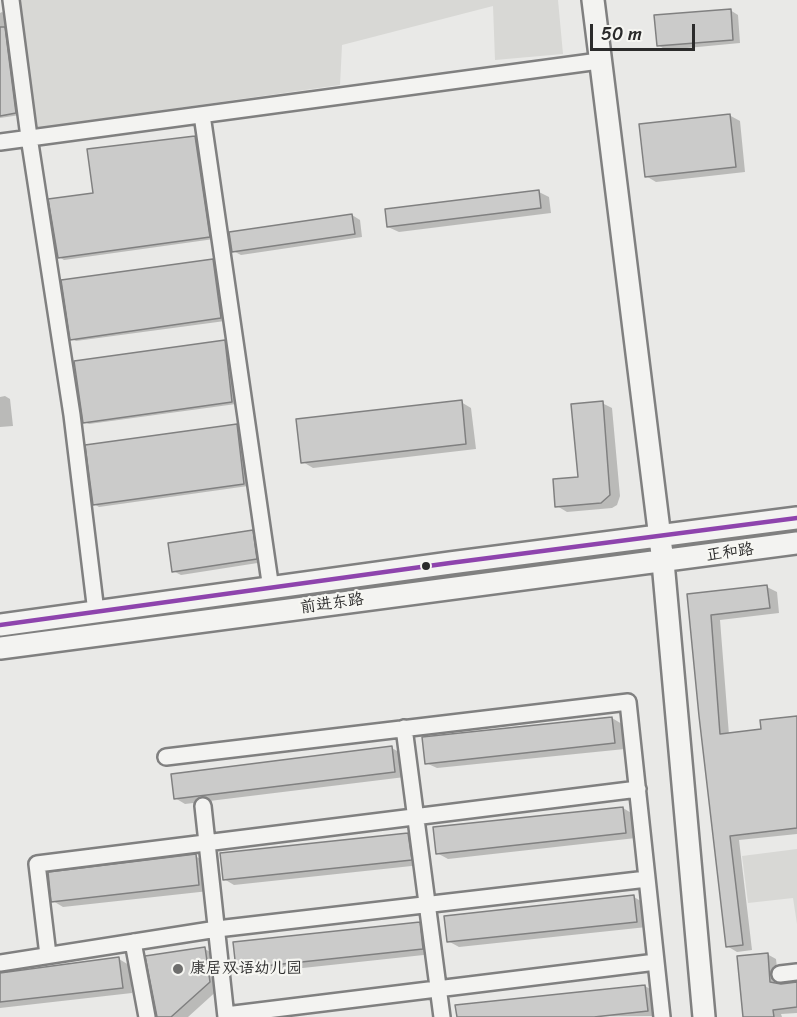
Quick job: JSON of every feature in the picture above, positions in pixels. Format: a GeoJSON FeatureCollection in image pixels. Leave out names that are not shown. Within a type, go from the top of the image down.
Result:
{"type":"FeatureCollection","features":[{"type":"Feature","properties":{"kind":"main road"},"geometry":{"type":"LineString","coordinates":[[593,0],[663,562],[704,1017]]}},
{"type":"Feature","properties":{"kind":"main road","name":"正和路"},"geometry":{"type":"LineString","coordinates":[[659,537],[797,518]]}},
{"type":"Feature","properties":{"kind":"main road","name":"前进东路"},"geometry":{"type":"LineString","coordinates":[[0,625],[450,563],[659,537]]}},
{"type":"Feature","properties":{"kind":"main road","name":"正和路"},"geometry":{"type":"LineString","coordinates":[[663,562],[797,543]]}},
{"type":"Feature","properties":{"kind":"main road","name":"前进东路"},"geometry":{"type":"LineString","coordinates":[[0,648],[663,562]]}},
{"type":"Feature","properties":{"kind":"street"},"geometry":{"type":"LineString","coordinates":[[10,0],[72,415],[96,612]]}},
{"type":"Feature","properties":{"kind":"street"},"geometry":{"type":"LineString","coordinates":[[0,142],[599,61]]}},
{"type":"Feature","properties":{"kind":"street"},"geometry":{"type":"LineString","coordinates":[[202,115],[271,589]]}},
{"type":"Feature","properties":{"kind":"street"},"geometry":{"type":"LineString","coordinates":[[166,757],[628,702],[662,1017]]}},
{"type":"Feature","properties":{"kind":"street"},"geometry":{"type":"LineString","coordinates":[[404,728],[442,1017]]}},
{"type":"Feature","properties":{"kind":"street"},"geometry":{"type":"LineString","coordinates":[[48,955],[37,864],[638,789]]}},
{"type":"Feature","properties":{"kind":"street"},"geometry":{"type":"LineString","coordinates":[[203,806],[226,1016],[656,962]]}},
{"type":"Feature","properties":{"kind":"street"},"geometry":{"type":"LineString","coordinates":[[0,963],[217,929],[647,879]]}},
{"type":"Feature","properties":{"kind":"street"},"geometry":{"type":"LineString","coordinates":[[133,942],[147,1017]]}},
{"type":"Feature","properties":{"kind":"street"},"geometry":{"type":"LineString","coordinates":[[780,974],[797,972]]}},
{"type":"Feature","properties":{"kind":"shaded area"},"geometry":{"type":"Polygon","coordinates":[[[19,0],[558,0],[563,54],[495,60],[493,6],[342,45],[340,85],[37,128],[19,0]]]}},
{"type":"Feature","properties":{"kind":"shaded area"},"geometry":{"type":"Polygon","coordinates":[[[797,849],[797,924],[793,898],[748,903],[742,856],[797,849]]]}},
{"type":"Feature","properties":{"kind":"building"},"geometry":{"type":"Polygon","coordinates":[[[731,9],[733,40],[657,46],[654,15],[731,9]]]}},
{"type":"Feature","properties":{"kind":"building"},"geometry":{"type":"Polygon","coordinates":[[[0,27],[5,27],[16,113],[0,116],[0,27]]]}},
{"type":"Feature","properties":{"kind":"building"},"geometry":{"type":"Polygon","coordinates":[[[730,114],[736,167],[645,177],[639,124],[730,114]]]}},
{"type":"Feature","properties":{"kind":"building"},"geometry":{"type":"Polygon","coordinates":[[[195,136],[210,237],[58,258],[48,199],[93,193],[87,149],[195,136]]]}},
{"type":"Feature","properties":{"kind":"building"},"geometry":{"type":"Polygon","coordinates":[[[539,190],[541,208],[387,227],[385,209],[539,190]]]}},
{"type":"Feature","properties":{"kind":"building"},"geometry":{"type":"Polygon","coordinates":[[[352,214],[355,234],[232,252],[229,232],[352,214]]]}},
{"type":"Feature","properties":{"kind":"building"},"geometry":{"type":"Polygon","coordinates":[[[213,259],[221,318],[70,340],[61,280],[213,259]]]}},
{"type":"Feature","properties":{"kind":"building"},"geometry":{"type":"Polygon","coordinates":[[[225,340],[232,402],[83,423],[74,361],[225,340]]]}},
{"type":"Feature","properties":{"kind":"building"},"geometry":{"type":"Polygon","coordinates":[[[462,400],[466,444],[301,463],[296,419],[462,400]]]}},
{"type":"Feature","properties":{"kind":"building"},"geometry":{"type":"Polygon","coordinates":[[[603,401],[610,495],[601,503],[555,507],[553,479],[578,477],[571,404],[603,401]]]}},
{"type":"Feature","properties":{"kind":"building"},"geometry":{"type":"Polygon","coordinates":[[[237,424],[244,484],[93,505],[85,445],[237,424]]]}},
{"type":"Feature","properties":{"kind":"building"},"geometry":{"type":"Polygon","coordinates":[[[253,530],[257,559],[172,572],[168,543],[253,530]]]}},
{"type":"Feature","properties":{"kind":"building"},"geometry":{"type":"Polygon","coordinates":[[[767,585],[770,608],[711,615],[720,734],[761,729],[760,720],[797,716],[797,828],[730,836],[743,945],[726,947],[687,594],[767,585]]]}},
{"type":"Feature","properties":{"kind":"building"},"geometry":{"type":"Polygon","coordinates":[[[612,717],[615,743],[425,764],[422,737],[612,717]]]}},
{"type":"Feature","properties":{"kind":"building"},"geometry":{"type":"Polygon","coordinates":[[[392,746],[395,772],[174,799],[171,774],[392,746]]]}},
{"type":"Feature","properties":{"kind":"building"},"geometry":{"type":"Polygon","coordinates":[[[623,807],[626,833],[436,854],[433,827],[623,807]]]}},
{"type":"Feature","properties":{"kind":"building"},"geometry":{"type":"Polygon","coordinates":[[[408,833],[412,860],[223,880],[220,853],[408,833]]]}},
{"type":"Feature","properties":{"kind":"building"},"geometry":{"type":"Polygon","coordinates":[[[196,854],[199,885],[51,902],[48,872],[196,854]]]}},
{"type":"Feature","properties":{"kind":"building"},"geometry":{"type":"Polygon","coordinates":[[[634,895],[637,922],[447,942],[444,916],[634,895]]]}},
{"type":"Feature","properties":{"kind":"building"},"geometry":{"type":"Polygon","coordinates":[[[420,922],[423,949],[236,969],[233,942],[420,922]]]}},
{"type":"Feature","properties":{"kind":"building","name":"康居双语幼儿园"},"geometry":{"type":"Polygon","coordinates":[[[205,947],[210,982],[171,1017],[157,1017],[145,956],[205,947]]]}},
{"type":"Feature","properties":{"kind":"building"},"geometry":{"type":"Polygon","coordinates":[[[768,953],[770,982],[781,984],[797,982],[797,1007],[773,1010],[774,1017],[743,1017],[737,956],[768,953]]]}},
{"type":"Feature","properties":{"kind":"building"},"geometry":{"type":"Polygon","coordinates":[[[119,957],[123,988],[0,1002],[0,973],[119,957]]]}},
{"type":"Feature","properties":{"kind":"building"},"geometry":{"type":"Polygon","coordinates":[[[645,985],[648,1011],[594,1017],[457,1017],[455,1005],[645,985]]]}},
{"type":"Feature","properties":{"kind":"transit line"},"geometry":{"type":"LineString","coordinates":[[0,625],[797,518]]}},
{"type":"Feature","properties":{"kind":"place","name":"康居双语幼儿园"},"geometry":{"type":"Point","coordinates":[178,969]}}]}
